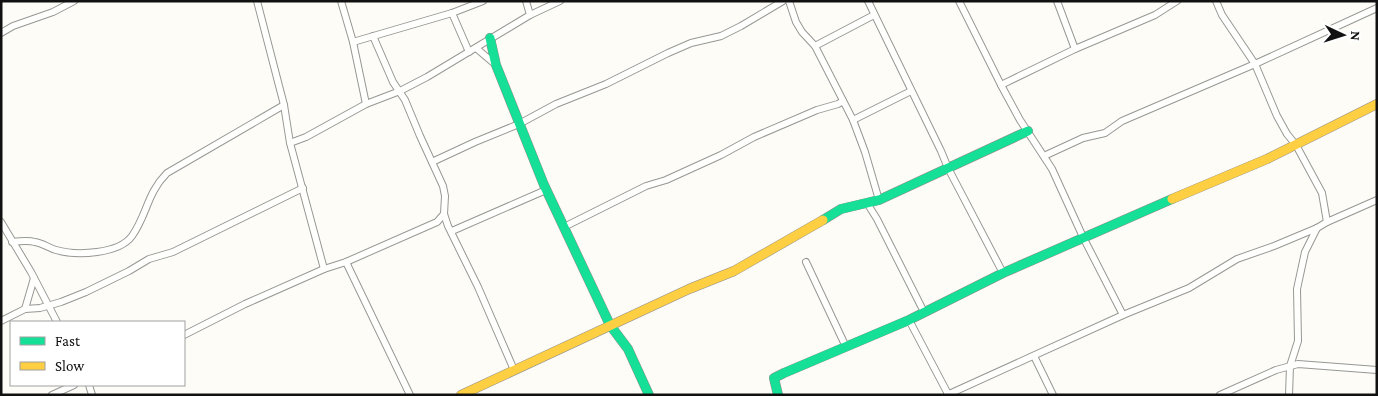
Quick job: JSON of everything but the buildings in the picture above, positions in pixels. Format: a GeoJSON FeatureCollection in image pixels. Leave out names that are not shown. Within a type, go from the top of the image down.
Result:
{"type":"FeatureCollection","features":[{"type":"Feature","properties":{"kind":"street"},"geometry":{"type":"LineString","coordinates":[[1,33],[28,20],[53,12],[74,1]]}},
{"type":"Feature","properties":{"kind":"street"},"geometry":{"type":"LineString","coordinates":[[257,1],[284,105],[290,143],[324,269]]}},
{"type":"Feature","properties":{"kind":"street"},"geometry":{"type":"LineString","coordinates":[[341,1],[353,42],[366,104]]}},
{"type":"Feature","properties":{"kind":"street"},"geometry":{"type":"LineString","coordinates":[[353,42],[452,13],[483,1]]}},
{"type":"Feature","properties":{"kind":"street"},"geometry":{"type":"LineString","coordinates":[[526,1],[530,15]]}},
{"type":"Feature","properties":{"kind":"street"},"geometry":{"type":"LineString","coordinates":[[290,143],[306,137],[366,104],[400,91],[530,15],[560,1]]}},
{"type":"Feature","properties":{"kind":"street"},"geometry":{"type":"LineString","coordinates":[[432,162],[519,124],[556,104],[606,84],[668,53],[691,43],[721,36],[783,1]]}},
{"type":"Feature","properties":{"kind":"street"},"geometry":{"type":"LineString","coordinates":[[789,1],[796,22],[802,32],[815,46],[852,120],[879,200]]}},
{"type":"Feature","properties":{"kind":"street"},"geometry":{"type":"LineString","coordinates":[[868,1],[948,168],[1003,273]]}},
{"type":"Feature","properties":{"kind":"street"},"geometry":{"type":"LineString","coordinates":[[959,1],[1001,85],[1044,156],[1123,315]]}},
{"type":"Feature","properties":{"kind":"street"},"geometry":{"type":"LineString","coordinates":[[1057,1],[1075,49]]}},
{"type":"Feature","properties":{"kind":"street"},"geometry":{"type":"LineString","coordinates":[[1001,85],[1075,49],[1155,15],[1177,1]]}},
{"type":"Feature","properties":{"kind":"street"},"geometry":{"type":"LineString","coordinates":[[1216,1],[1222,15],[1255,64],[1277,116],[1296,145],[1322,193],[1327,222]]}},
{"type":"Feature","properties":{"kind":"street"},"geometry":{"type":"LineString","coordinates":[[1044,156],[1083,138],[1105,133],[1122,122],[1377,8]]}},
{"type":"Feature","properties":{"kind":"street"},"geometry":{"type":"LineString","coordinates":[[452,13],[469,52]]}},
{"type":"Feature","properties":{"kind":"street"},"geometry":{"type":"LineString","coordinates":[[815,46],[874,14]]}},
{"type":"Feature","properties":{"kind":"street"},"geometry":{"type":"LineString","coordinates":[[373,36],[432,162],[444,191],[444,214],[514,370]]}},
{"type":"Feature","properties":{"kind":"street"},"geometry":{"type":"LineString","coordinates":[[490,38],[496,66],[546,190],[610,325],[620,334],[627,346],[649,395]]}},
{"type":"Feature","properties":{"kind":"street"},"geometry":{"type":"LineString","coordinates":[[476,48],[496,66]]}},
{"type":"Feature","properties":{"kind":"street"},"geometry":{"type":"LineString","coordinates":[[852,120],[911,91]]}},
{"type":"Feature","properties":{"kind":"street"},"geometry":{"type":"LineString","coordinates":[[564,226],[646,186],[666,180],[721,156],[754,136],[843,101]]}},
{"type":"Feature","properties":{"kind":"street"},"geometry":{"type":"LineString","coordinates":[[778,395],[774,378],[909,320],[1003,273],[1083,237],[1267,159],[1377,104]]}},
{"type":"Feature","properties":{"kind":"street"},"geometry":{"type":"LineString","coordinates":[[12,242],[36,242],[57,251],[70,252],[94,252],[119,247],[132,237],[150,196],[167,172],[284,105]]}},
{"type":"Feature","properties":{"kind":"street"},"geometry":{"type":"LineString","coordinates":[[461,395],[689,289],[734,271],[841,209],[879,200],[1028,131]]}},
{"type":"Feature","properties":{"kind":"street"},"geometry":{"type":"LineString","coordinates":[[1,321],[25,310],[48,305],[86,292],[149,259],[173,252],[303,188]]}},
{"type":"Feature","properties":{"kind":"street"},"geometry":{"type":"LineString","coordinates":[[437,222],[450,228],[546,190]]}},
{"type":"Feature","properties":{"kind":"street"},"geometry":{"type":"LineString","coordinates":[[909,320],[948,394],[1123,315],[1189,288],[1237,259],[1317,228],[1377,200]]}},
{"type":"Feature","properties":{"kind":"street"},"geometry":{"type":"LineString","coordinates":[[867,204],[878,219],[924,312]]}},
{"type":"Feature","properties":{"kind":"street"},"geometry":{"type":"LineString","coordinates":[[185,334],[244,304],[437,222],[444,214]]}},
{"type":"Feature","properties":{"kind":"street"},"geometry":{"type":"LineString","coordinates":[[2,226],[34,278],[56,321]]}},
{"type":"Feature","properties":{"kind":"street"},"geometry":{"type":"LineString","coordinates":[[1289,395],[1290,366],[1298,341],[1297,289],[1305,252],[1317,228]]}},
{"type":"Feature","properties":{"kind":"street"},"geometry":{"type":"LineString","coordinates":[[346,262],[410,395]]}},
{"type":"Feature","properties":{"kind":"street"},"geometry":{"type":"LineString","coordinates":[[806,262],[846,348]]}},
{"type":"Feature","properties":{"kind":"street"},"geometry":{"type":"LineString","coordinates":[[25,310],[34,278]]}},
{"type":"Feature","properties":{"kind":"street"},"geometry":{"type":"LineString","coordinates":[[1034,356],[1053,395]]}},
{"type":"Feature","properties":{"kind":"street"},"geometry":{"type":"LineString","coordinates":[[1220,395],[1276,370],[1290,366],[1310,364],[1377,370]]}},
{"type":"Feature","properties":{"kind":"street"},"geometry":{"type":"LineString","coordinates":[[52,395],[72,386]]}},
{"type":"Feature","properties":{"kind":"traffic: fast"},"geometry":{"type":"LineString","coordinates":[[490,38],[496,65],[544,185],[610,325],[628,349],[649,395]]}},
{"type":"Feature","properties":{"kind":"traffic: fast"},"geometry":{"type":"LineString","coordinates":[[823,220],[841,209],[879,200],[1028,131]]}},
{"type":"Feature","properties":{"kind":"traffic: fast"},"geometry":{"type":"LineString","coordinates":[[778,395],[774,378],[784,373],[909,320],[1003,273],[1172,199]]}},
{"type":"Feature","properties":{"kind":"traffic: slow"},"geometry":{"type":"LineString","coordinates":[[1172,199],[1267,159],[1377,104]]}},
{"type":"Feature","properties":{"kind":"traffic: slow"},"geometry":{"type":"LineString","coordinates":[[461,395],[689,289],[734,271],[823,220]]}}]}
